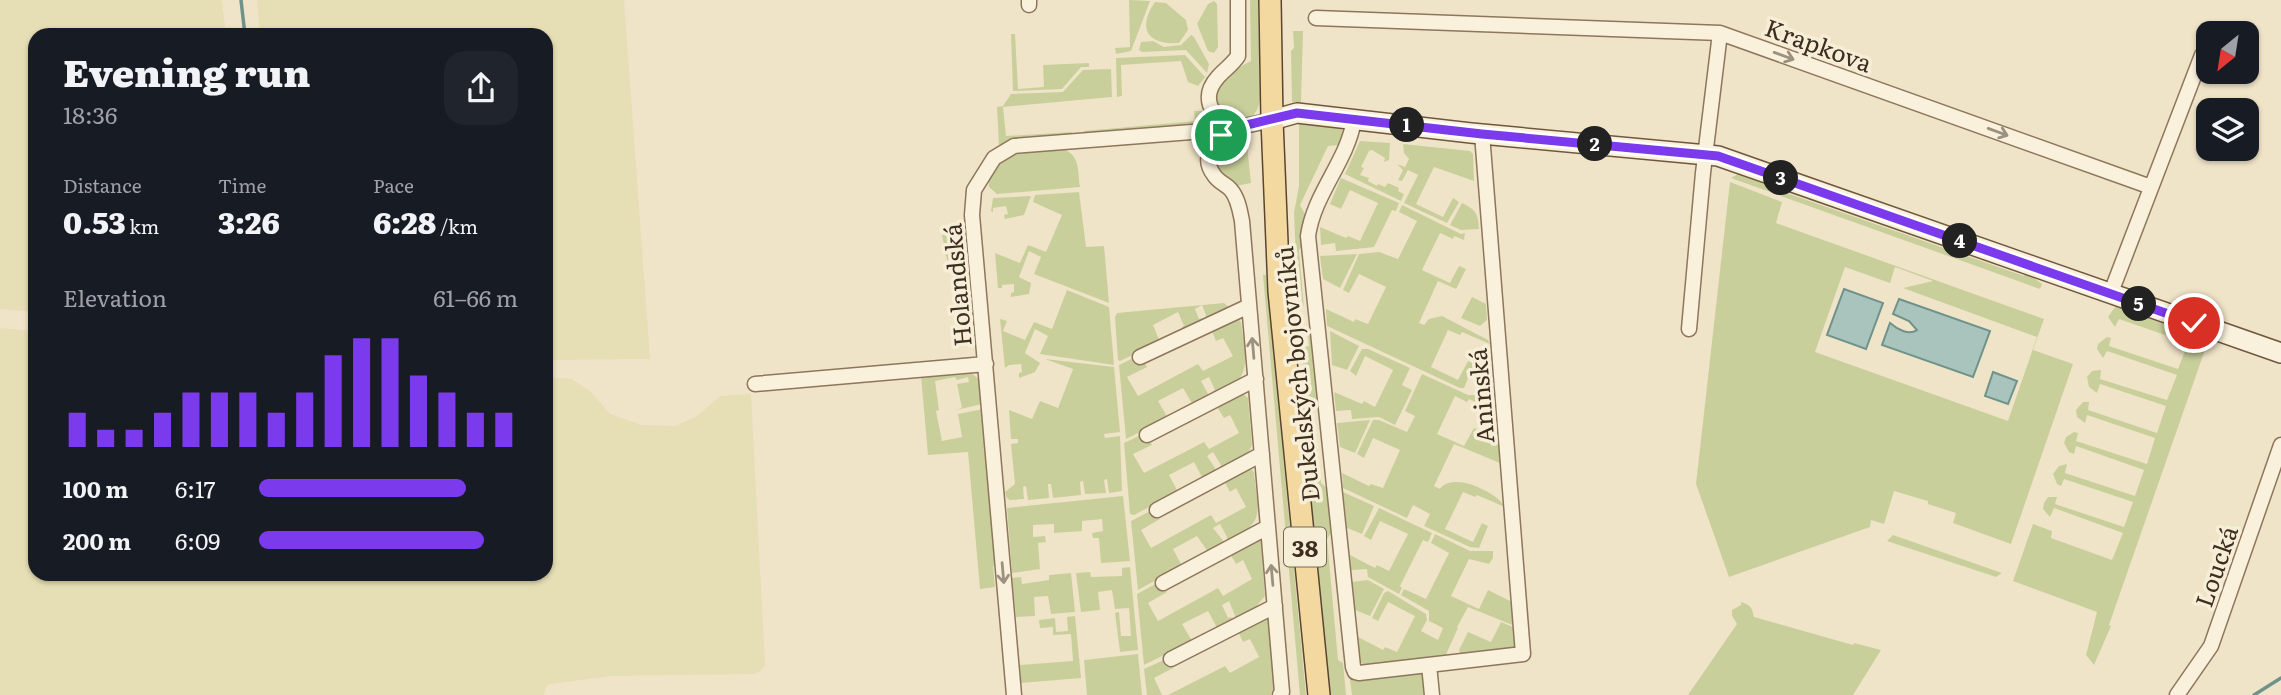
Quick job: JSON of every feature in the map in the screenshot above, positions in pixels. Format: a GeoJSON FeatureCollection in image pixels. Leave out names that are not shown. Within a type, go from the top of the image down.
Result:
{"type":"FeatureCollection","features":[{"type":"Feature","properties":{"kind":"main road","name":"Dukelských bojovníků"},"geometry":{"type":"LineString","coordinates":[[1270,0],[1279,291],[1318,695]]}},
{"type":"Feature","properties":{"kind":"street"},"geometry":{"type":"LineString","coordinates":[[1230,129],[1209,106],[1209,95],[1211,86],[1238,56],[1238,0]]}},
{"type":"Feature","properties":{"kind":"street","name":"Krapkova"},"geometry":{"type":"LineString","coordinates":[[1316,19],[1720,33],[2151,187]]}},
{"type":"Feature","properties":{"kind":"street"},"geometry":{"type":"LineString","coordinates":[[1689,329],[1705,154],[1720,33]]}},
{"type":"Feature","properties":{"kind":"street"},"geometry":{"type":"LineString","coordinates":[[2110,295],[2196,71]]}},
{"type":"Feature","properties":{"kind":"street"},"geometry":{"type":"LineString","coordinates":[[1272,120],[1297,113],[1718,156],[2280,354]]}},
{"type":"Feature","properties":{"kind":"street","name":"Holandská"},"geometry":{"type":"LineString","coordinates":[[1014,695],[972,215],[974,190],[994,158],[1014,146],[1230,129],[1272,120]]}},
{"type":"Feature","properties":{"kind":"street","name":"Dukelských bojovníků"},"geometry":{"type":"LineString","coordinates":[[1354,120],[1348,145],[1311,218],[1308,236],[1353,667],[1355,672],[1359,673],[1523,654]]}},
{"type":"Feature","properties":{"kind":"street","name":"Dukelských bojovníků"},"geometry":{"type":"LineString","coordinates":[[1230,129],[1216,140],[1208,155],[1208,162],[1215,177],[1231,189],[1239,205],[1242,221],[1282,692],[1280,695]]}},
{"type":"Feature","properties":{"kind":"street","name":"Aninská"},"geometry":{"type":"LineString","coordinates":[[1482,134],[1523,654]]}},
{"type":"Feature","properties":{"kind":"street","name":"Dukelských bojovníků"},"geometry":{"type":"LineString","coordinates":[[1140,357],[1249,306]]}},
{"type":"Feature","properties":{"kind":"street"},"geometry":{"type":"LineString","coordinates":[[755,384],[986,364]]}},
{"type":"Feature","properties":{"kind":"street","name":"Dukelských bojovníků"},"geometry":{"type":"LineString","coordinates":[[1147,435],[1256,379]]}},
{"type":"Feature","properties":{"kind":"street","name":"Loucká"},"geometry":{"type":"LineString","coordinates":[[2177,695],[2211,646],[2281,445]]}},
{"type":"Feature","properties":{"kind":"street","name":"Dukelských bojovníků"},"geometry":{"type":"LineString","coordinates":[[1157,510],[1262,454]]}},
{"type":"Feature","properties":{"kind":"street","name":"Dukelských bojovníků"},"geometry":{"type":"LineString","coordinates":[[1163,583],[1268,527]]}},
{"type":"Feature","properties":{"kind":"street"},"geometry":{"type":"LineString","coordinates":[[1171,659],[1275,606]]}},
{"type":"Feature","properties":{"kind":"street"},"geometry":{"type":"LineString","coordinates":[[1429,665],[1432,695]]}},
{"type":"Feature","properties":{"kind":"shaded area"},"geometry":{"type":"Polygon","coordinates":[[[0,0],[222,0],[225,28],[28,28],[28,311],[0,309],[0,0]]]}},
{"type":"Feature","properties":{"kind":"shaded area"},"geometry":{"type":"Polygon","coordinates":[[[257,0],[624,0],[650,359],[553,360],[553,28],[259,28],[257,0]]]}},
{"type":"Feature","properties":{"kind":"shaded area"},"geometry":{"type":"Polygon","coordinates":[[[0,328],[28,330],[28,581],[553,581],[553,378],[572,379],[591,392],[610,414],[641,425],[675,426],[696,417],[720,396],[751,394],[765,665],[754,674],[611,676],[551,684],[546,686],[544,695],[0,695],[0,328]]]}},
{"type":"Feature","properties":{"kind":"green space"},"geometry":{"type":"Polygon","coordinates":[[[1129,0],[1150,1],[1131,51],[1116,54],[1115,48],[1130,47],[1129,0]]]}},
{"type":"Feature","properties":{"kind":"green space"},"geometry":{"type":"Polygon","coordinates":[[[1250,0],[1258,0],[1260,100],[1256,112],[1248,119],[1240,121],[1223,114],[1215,99],[1222,82],[1251,61],[1250,0]]]}},
{"type":"Feature","properties":{"kind":"green space"},"geometry":{"type":"Polygon","coordinates":[[[1214,1],[1217,4],[1218,47],[1214,53],[1208,51],[1197,24],[1208,4],[1214,1]]]}},
{"type":"Feature","properties":{"kind":"green space"},"geometry":{"type":"Polygon","coordinates":[[[1155,2],[1166,3],[1186,20],[1188,30],[1179,43],[1159,41],[1148,33],[1147,20],[1155,2]]]}},
{"type":"Feature","properties":{"kind":"green space"},"geometry":{"type":"Polygon","coordinates":[[[1293,31],[1303,31],[1301,102],[1292,102],[1293,31]]]}},
{"type":"Feature","properties":{"kind":"green space"},"geometry":{"type":"Polygon","coordinates":[[[1011,34],[1015,34],[1018,89],[1044,87],[1043,65],[1089,63],[1089,67],[1081,67],[1062,89],[1013,91],[1011,34]]]}},
{"type":"Feature","properties":{"kind":"green space"},"geometry":{"type":"Polygon","coordinates":[[[1191,35],[1209,64],[1207,73],[1186,50],[1139,50],[1141,42],[1153,41],[1164,47],[1181,45],[1191,35]]]}},
{"type":"Feature","properties":{"kind":"green space"},"geometry":{"type":"Polygon","coordinates":[[[1185,55],[1205,77],[1198,86],[1188,82],[1181,61],[1121,65],[1122,96],[1117,97],[1116,58],[1185,55]]]}},
{"type":"Feature","properties":{"kind":"green space"},"geometry":{"type":"Polygon","coordinates":[[[1111,69],[1112,97],[1003,107],[1006,136],[1072,132],[1072,135],[1011,140],[999,146],[997,107],[1003,106],[1011,94],[1063,92],[1083,70],[1111,69]]]}},
{"type":"Feature","properties":{"kind":"green space"},"geometry":{"type":"Polygon","coordinates":[[[1194,111],[1207,111],[1211,124],[1084,134],[1084,131],[1195,121],[1194,111]]]}},
{"type":"Feature","properties":{"kind":"green space"},"geometry":{"type":"Polygon","coordinates":[[[1299,121],[1340,125],[1344,134],[1340,145],[1328,146],[1300,205],[1306,216],[1303,245],[1299,250],[1304,308],[1297,282],[1294,213],[1299,186],[1299,121]]]}},
{"type":"Feature","properties":{"kind":"green space"},"geometry":{"type":"Polygon","coordinates":[[[1234,134],[1246,136],[1251,183],[1231,187],[1216,174],[1215,154],[1218,146],[1234,134]]]}},
{"type":"Feature","properties":{"kind":"green space"},"geometry":{"type":"Polygon","coordinates":[[[1360,141],[1390,143],[1389,160],[1384,162],[1385,158],[1372,150],[1369,151],[1360,175],[1369,178],[1368,181],[1377,186],[1378,184],[1385,187],[1388,183],[1399,188],[1398,191],[1404,194],[1401,201],[1345,174],[1360,141]]]}},
{"type":"Feature","properties":{"kind":"green space"},"geometry":{"type":"Polygon","coordinates":[[[1403,144],[1470,151],[1473,154],[1474,181],[1434,167],[1416,204],[1443,217],[1453,198],[1459,202],[1447,223],[1404,203],[1418,175],[1408,170],[1402,181],[1398,180],[1403,170],[1397,164],[1405,167],[1409,159],[1404,153],[1403,144]]]}},
{"type":"Feature","properties":{"kind":"green space"},"geometry":{"type":"Polygon","coordinates":[[[1061,148],[1075,159],[1080,187],[997,194],[989,187],[990,174],[995,165],[1004,158],[1026,151],[1061,148]]]}},
{"type":"Feature","properties":{"kind":"green space"},"geometry":{"type":"Polygon","coordinates":[[[1740,173],[1779,185],[1778,190],[2024,276],[2026,272],[2042,284],[2040,289],[1731,178],[1740,173]]]}},
{"type":"Feature","properties":{"kind":"green space"},"geometry":{"type":"Polygon","coordinates":[[[1341,178],[1399,203],[1396,211],[1392,210],[1374,247],[1336,251],[1335,243],[1321,245],[1320,227],[1360,241],[1378,203],[1350,190],[1341,209],[1330,204],[1341,178]]]}},
{"type":"Feature","properties":{"kind":"green space"},"geometry":{"type":"Polygon","coordinates":[[[1730,182],[1782,202],[1776,223],[2044,319],[2033,350],[2073,364],[2011,544],[1953,523],[1956,513],[1894,491],[1884,524],[1871,520],[1870,527],[1729,577],[1696,484],[1730,182]],[[1845,267],[1815,352],[2008,421],[2037,337],[1903,288],[1933,281],[1895,267],[1890,283],[1845,267]]]}},
{"type":"Feature","properties":{"kind":"green space"},"geometry":{"type":"Polygon","coordinates":[[[1079,192],[1086,247],[1104,246],[1109,303],[1034,274],[1041,257],[1029,251],[1019,277],[1031,283],[1029,294],[1011,297],[1014,284],[998,288],[995,253],[1020,263],[1028,245],[1046,252],[1062,215],[1033,202],[1035,195],[1079,192]]]}},
{"type":"Feature","properties":{"kind":"green space"},"geometry":{"type":"Polygon","coordinates":[[[1031,196],[1024,215],[1005,219],[1004,215],[1008,214],[1006,206],[993,208],[993,212],[991,211],[993,198],[1031,196]]]}},
{"type":"Feature","properties":{"kind":"green space"},"geometry":{"type":"Polygon","coordinates":[[[1462,203],[1475,213],[1479,229],[1461,230],[1450,225],[1462,203]]]}},
{"type":"Feature","properties":{"kind":"green space"},"geometry":{"type":"Polygon","coordinates":[[[1402,205],[1461,234],[1465,233],[1464,240],[1454,236],[1453,239],[1440,233],[1422,270],[1450,283],[1459,266],[1466,269],[1456,289],[1438,281],[1419,323],[1424,325],[1429,319],[1442,316],[1488,340],[1490,344],[1462,332],[1460,335],[1448,330],[1431,367],[1458,380],[1468,361],[1474,364],[1464,388],[1327,326],[1326,309],[1354,322],[1355,319],[1368,324],[1386,287],[1359,274],[1349,293],[1343,290],[1359,254],[1379,252],[1398,259],[1417,221],[1399,212],[1402,205]]]}},
{"type":"Feature","properties":{"kind":"green space"},"geometry":{"type":"Polygon","coordinates":[[[963,232],[965,256],[947,260],[942,235],[963,232]]]}},
{"type":"Feature","properties":{"kind":"green space"},"geometry":{"type":"Polygon","coordinates":[[[1357,254],[1340,288],[1323,279],[1320,256],[1357,254]]]}},
{"type":"Feature","properties":{"kind":"green space"},"geometry":{"type":"Polygon","coordinates":[[[1263,275],[1266,275],[1306,695],[1300,695],[1263,275]]]}},
{"type":"Feature","properties":{"kind":"green space"},"geometry":{"type":"Polygon","coordinates":[[[1067,290],[1109,307],[1114,365],[1040,354],[1048,336],[1035,329],[1025,353],[1040,363],[1035,372],[1019,378],[1019,373],[1022,372],[1021,364],[1005,368],[1000,319],[1007,321],[1003,331],[1025,340],[1034,322],[1052,329],[1067,290]]]}},
{"type":"Feature","properties":{"kind":"green space"},"geometry":{"type":"Polygon","coordinates":[[[1472,297],[1486,304],[1487,320],[1480,326],[1461,318],[1472,297]]]}},
{"type":"Feature","properties":{"kind":"green space"},"geometry":{"type":"Polygon","coordinates":[[[1224,303],[1231,309],[1205,320],[1202,305],[1224,303]]]}},
{"type":"Feature","properties":{"kind":"green space"},"geometry":{"type":"Polygon","coordinates":[[[1202,305],[1195,309],[1199,319],[1203,318],[1205,321],[1183,331],[1184,326],[1178,312],[1153,325],[1160,342],[1118,360],[1117,313],[1202,305]]]}},
{"type":"Feature","properties":{"kind":"green space"},"geometry":{"type":"Polygon","coordinates":[[[2115,307],[2208,341],[2109,625],[2111,626],[2094,665],[2086,655],[2097,612],[2013,581],[2033,524],[2052,531],[2051,538],[2112,560],[2123,533],[2054,508],[2050,517],[2043,509],[2048,497],[2057,497],[2055,504],[2124,527],[2133,502],[2064,479],[2061,486],[2057,484],[2053,474],[2059,466],[2067,464],[2065,473],[2135,496],[2144,470],[2076,446],[2074,454],[2069,452],[2064,443],[2066,437],[2074,432],[2078,433],[2076,441],[2147,464],[2155,438],[2087,415],[2085,423],[2077,417],[2076,410],[2083,402],[2089,402],[2088,410],[2157,433],[2166,406],[2100,384],[2097,393],[2089,387],[2087,377],[2092,371],[2101,370],[2100,379],[2167,400],[2177,375],[2107,351],[2103,358],[2097,349],[2098,344],[2107,337],[2111,338],[2109,346],[2178,369],[2188,343],[2119,319],[2115,327],[2108,317],[2115,307]]]}},
{"type":"Feature","properties":{"kind":"green space"},"geometry":{"type":"Polygon","coordinates":[[[1236,317],[1241,322],[1245,355],[1240,378],[1214,394],[1209,377],[1201,381],[1211,395],[1193,405],[1183,388],[1158,401],[1168,418],[1126,439],[1119,365],[1138,356],[1144,360],[1147,367],[1127,377],[1138,396],[1198,364],[1203,371],[1233,356],[1223,338],[1216,341],[1211,329],[1236,317]]]}},
{"type":"Feature","properties":{"kind":"green space"},"geometry":{"type":"Polygon","coordinates":[[[1330,331],[1359,346],[1347,370],[1332,365],[1330,331]]]}},
{"type":"Feature","properties":{"kind":"green space"},"geometry":{"type":"Polygon","coordinates":[[[1308,335],[1312,335],[1318,401],[1313,407],[1321,483],[1327,488],[1331,533],[1327,539],[1338,660],[1343,663],[1346,695],[1329,695],[1300,380],[1305,347],[1309,346],[1308,335]]]}},
{"type":"Feature","properties":{"kind":"green space"},"geometry":{"type":"Polygon","coordinates":[[[1362,349],[1368,349],[1410,368],[1402,385],[1412,390],[1395,425],[1379,417],[1352,419],[1351,410],[1336,411],[1334,392],[1375,407],[1393,370],[1365,356],[1356,376],[1350,371],[1362,349]]]}},
{"type":"Feature","properties":{"kind":"green space"},"geometry":{"type":"Polygon","coordinates":[[[1045,359],[1114,367],[1120,432],[1104,434],[1105,438],[1120,436],[1122,491],[1109,493],[1107,479],[1104,480],[1106,493],[1085,494],[1083,481],[1080,482],[1081,495],[1053,498],[1051,484],[1048,484],[1049,498],[1028,500],[1026,486],[1023,487],[1024,499],[1010,500],[1006,497],[1005,492],[1015,484],[1011,444],[1018,443],[1018,439],[1011,439],[1009,410],[1032,419],[1040,401],[1058,408],[1073,369],[1045,359]]]}},
{"type":"Feature","properties":{"kind":"green space"},"geometry":{"type":"Polygon","coordinates":[[[970,372],[980,380],[982,404],[952,411],[962,408],[957,384],[969,382],[968,377],[957,380],[955,377],[935,381],[939,410],[936,411],[942,441],[962,437],[958,414],[983,409],[997,565],[993,566],[995,587],[980,589],[968,452],[928,455],[921,376],[970,372]]]}},
{"type":"Feature","properties":{"kind":"green space"},"geometry":{"type":"Polygon","coordinates":[[[1422,374],[1468,395],[1479,395],[1480,404],[1455,396],[1437,434],[1464,446],[1474,428],[1499,440],[1500,463],[1454,444],[1434,486],[1440,489],[1454,482],[1464,483],[1493,495],[1505,507],[1463,492],[1445,529],[1473,542],[1482,523],[1488,526],[1479,548],[1470,547],[1424,526],[1430,514],[1413,505],[1407,518],[1343,488],[1342,473],[1369,486],[1371,484],[1383,488],[1400,450],[1373,438],[1364,458],[1357,454],[1373,420],[1407,432],[1415,416],[1405,411],[1422,374]]]}},
{"type":"Feature","properties":{"kind":"green space"},"geometry":{"type":"Polygon","coordinates":[[[1241,392],[1248,398],[1252,445],[1249,451],[1219,469],[1221,465],[1213,452],[1207,456],[1217,471],[1203,479],[1194,462],[1169,475],[1178,492],[1134,515],[1130,514],[1124,443],[1145,433],[1152,445],[1133,454],[1144,473],[1204,442],[1209,449],[1239,433],[1230,415],[1224,418],[1216,405],[1241,392]]]}},
{"type":"Feature","properties":{"kind":"green space"},"geometry":{"type":"Polygon","coordinates":[[[1370,420],[1355,453],[1340,447],[1337,423],[1370,420]]]}},
{"type":"Feature","properties":{"kind":"green space"},"geometry":{"type":"Polygon","coordinates":[[[1248,467],[1254,472],[1258,507],[1249,528],[1227,542],[1220,524],[1213,528],[1225,543],[1208,552],[1197,536],[1173,549],[1182,566],[1138,590],[1131,521],[1154,509],[1160,519],[1141,530],[1151,548],[1211,515],[1216,523],[1246,507],[1236,488],[1230,492],[1223,479],[1248,467]]]}},
{"type":"Feature","properties":{"kind":"green space"},"geometry":{"type":"Polygon","coordinates":[[[1343,492],[1374,506],[1362,534],[1347,528],[1343,492]]]}},
{"type":"Feature","properties":{"kind":"green space"},"geometry":{"type":"Polygon","coordinates":[[[1123,496],[1130,561],[1101,563],[1099,538],[1093,538],[1092,533],[1103,531],[1102,519],[1082,521],[1082,531],[1054,533],[1054,524],[1033,525],[1033,537],[1045,536],[1046,542],[1038,543],[1040,569],[1012,573],[1007,508],[1123,496]]]}},
{"type":"Feature","properties":{"kind":"green space"},"geometry":{"type":"Polygon","coordinates":[[[1379,508],[1432,533],[1428,542],[1423,540],[1400,586],[1402,588],[1399,594],[1368,577],[1367,569],[1351,570],[1350,555],[1375,568],[1377,565],[1389,571],[1408,534],[1380,521],[1371,540],[1364,536],[1379,508]]]}},
{"type":"Feature","properties":{"kind":"green space"},"geometry":{"type":"Polygon","coordinates":[[[1435,534],[1470,551],[1493,551],[1489,564],[1469,559],[1451,596],[1479,609],[1488,590],[1512,602],[1515,626],[1468,607],[1444,659],[1365,666],[1360,661],[1358,637],[1383,650],[1385,647],[1397,652],[1415,616],[1388,602],[1378,621],[1372,618],[1384,593],[1388,591],[1426,614],[1427,620],[1421,631],[1438,640],[1443,628],[1429,621],[1429,611],[1401,595],[1404,589],[1426,599],[1449,553],[1431,543],[1435,534]]]}},
{"type":"Feature","properties":{"kind":"green space"},"geometry":{"type":"Polygon","coordinates":[[[1893,535],[2002,573],[1996,577],[1887,541],[1893,535]]]}},
{"type":"Feature","properties":{"kind":"green space"},"geometry":{"type":"Polygon","coordinates":[[[1256,537],[1261,541],[1265,596],[1255,608],[1236,618],[1229,601],[1222,605],[1228,618],[1233,620],[1217,628],[1208,611],[1182,624],[1192,641],[1144,665],[1137,594],[1161,581],[1167,592],[1148,603],[1158,621],[1218,588],[1223,596],[1252,579],[1243,560],[1236,564],[1229,552],[1256,537]]]}},
{"type":"Feature","properties":{"kind":"green space"},"geometry":{"type":"Polygon","coordinates":[[[1130,567],[1138,650],[1120,652],[1115,613],[1119,612],[1121,636],[1131,636],[1129,608],[1115,609],[1112,590],[1098,592],[1100,610],[1081,612],[1076,573],[1090,572],[1091,577],[1122,576],[1122,568],[1130,567]]]}},
{"type":"Feature","properties":{"kind":"green space"},"geometry":{"type":"Polygon","coordinates":[[[1071,573],[1075,612],[1051,614],[1048,596],[1034,597],[1035,616],[1016,617],[1012,578],[1021,577],[1022,584],[1049,580],[1049,575],[1071,573]]]}},
{"type":"Feature","properties":{"kind":"green space"},"geometry":{"type":"Polygon","coordinates":[[[1368,580],[1384,589],[1370,616],[1355,610],[1352,582],[1368,580]]]}},
{"type":"Feature","properties":{"kind":"green space"},"geometry":{"type":"Polygon","coordinates":[[[1741,602],[1750,607],[1754,617],[1853,645],[1854,643],[1881,650],[1853,695],[1688,695],[1737,624],[1732,610],[1741,605],[1741,602]]]}},
{"type":"Feature","properties":{"kind":"green space"},"geometry":{"type":"Polygon","coordinates":[[[1075,616],[1081,678],[1021,683],[1020,665],[1073,661],[1071,634],[1053,635],[1053,627],[1040,628],[1039,620],[1055,618],[1056,632],[1068,631],[1067,617],[1075,616]]]}},
{"type":"Feature","properties":{"kind":"green space"},"geometry":{"type":"Polygon","coordinates":[[[1262,616],[1268,619],[1274,688],[1271,695],[1168,695],[1225,666],[1230,673],[1259,657],[1250,639],[1243,642],[1237,629],[1262,616]]]}},
{"type":"Feature","properties":{"kind":"green space"},"geometry":{"type":"Polygon","coordinates":[[[1501,622],[1515,628],[1517,650],[1461,656],[1459,650],[1468,632],[1491,642],[1501,622]]]}},
{"type":"Feature","properties":{"kind":"green space"},"geometry":{"type":"Polygon","coordinates":[[[1138,654],[1142,695],[1087,695],[1084,660],[1138,654]]]}},
{"type":"Feature","properties":{"kind":"green space"},"geometry":{"type":"Polygon","coordinates":[[[1168,658],[1173,668],[1154,678],[1162,695],[1147,695],[1144,669],[1168,658]]]}},
{"type":"Feature","properties":{"kind":"green space"},"geometry":{"type":"Polygon","coordinates":[[[1418,671],[1424,674],[1427,695],[1352,695],[1350,680],[1418,671]]]}},
{"type":"Feature","properties":{"kind":"water"},"geometry":{"type":"Polygon","coordinates":[[[1844,289],[1883,303],[1866,349],[1827,335],[1844,289]]]}},
{"type":"Feature","properties":{"kind":"water"},"geometry":{"type":"Polygon","coordinates":[[[1899,299],[1990,331],[1973,377],[1882,345],[1890,323],[1907,332],[1917,330],[1909,321],[1893,314],[1899,299]]]}},
{"type":"Feature","properties":{"kind":"water"},"geometry":{"type":"Polygon","coordinates":[[[1993,372],[2017,381],[2008,404],[1985,396],[1993,372]]]}},
{"type":"Feature","properties":{"kind":"waterway"},"geometry":{"type":"LineString","coordinates":[[241,0],[244,28]]}},
{"type":"Feature","properties":{"kind":"waterway"},"geometry":{"type":"LineString","coordinates":[[2254,695],[2281,678]]}},
{"type":"Feature","properties":{"kind":"route"},"geometry":{"type":"LineString","coordinates":[[1221,135],[1230,129],[1297,113],[1718,156],[2194,323]]}}]}
